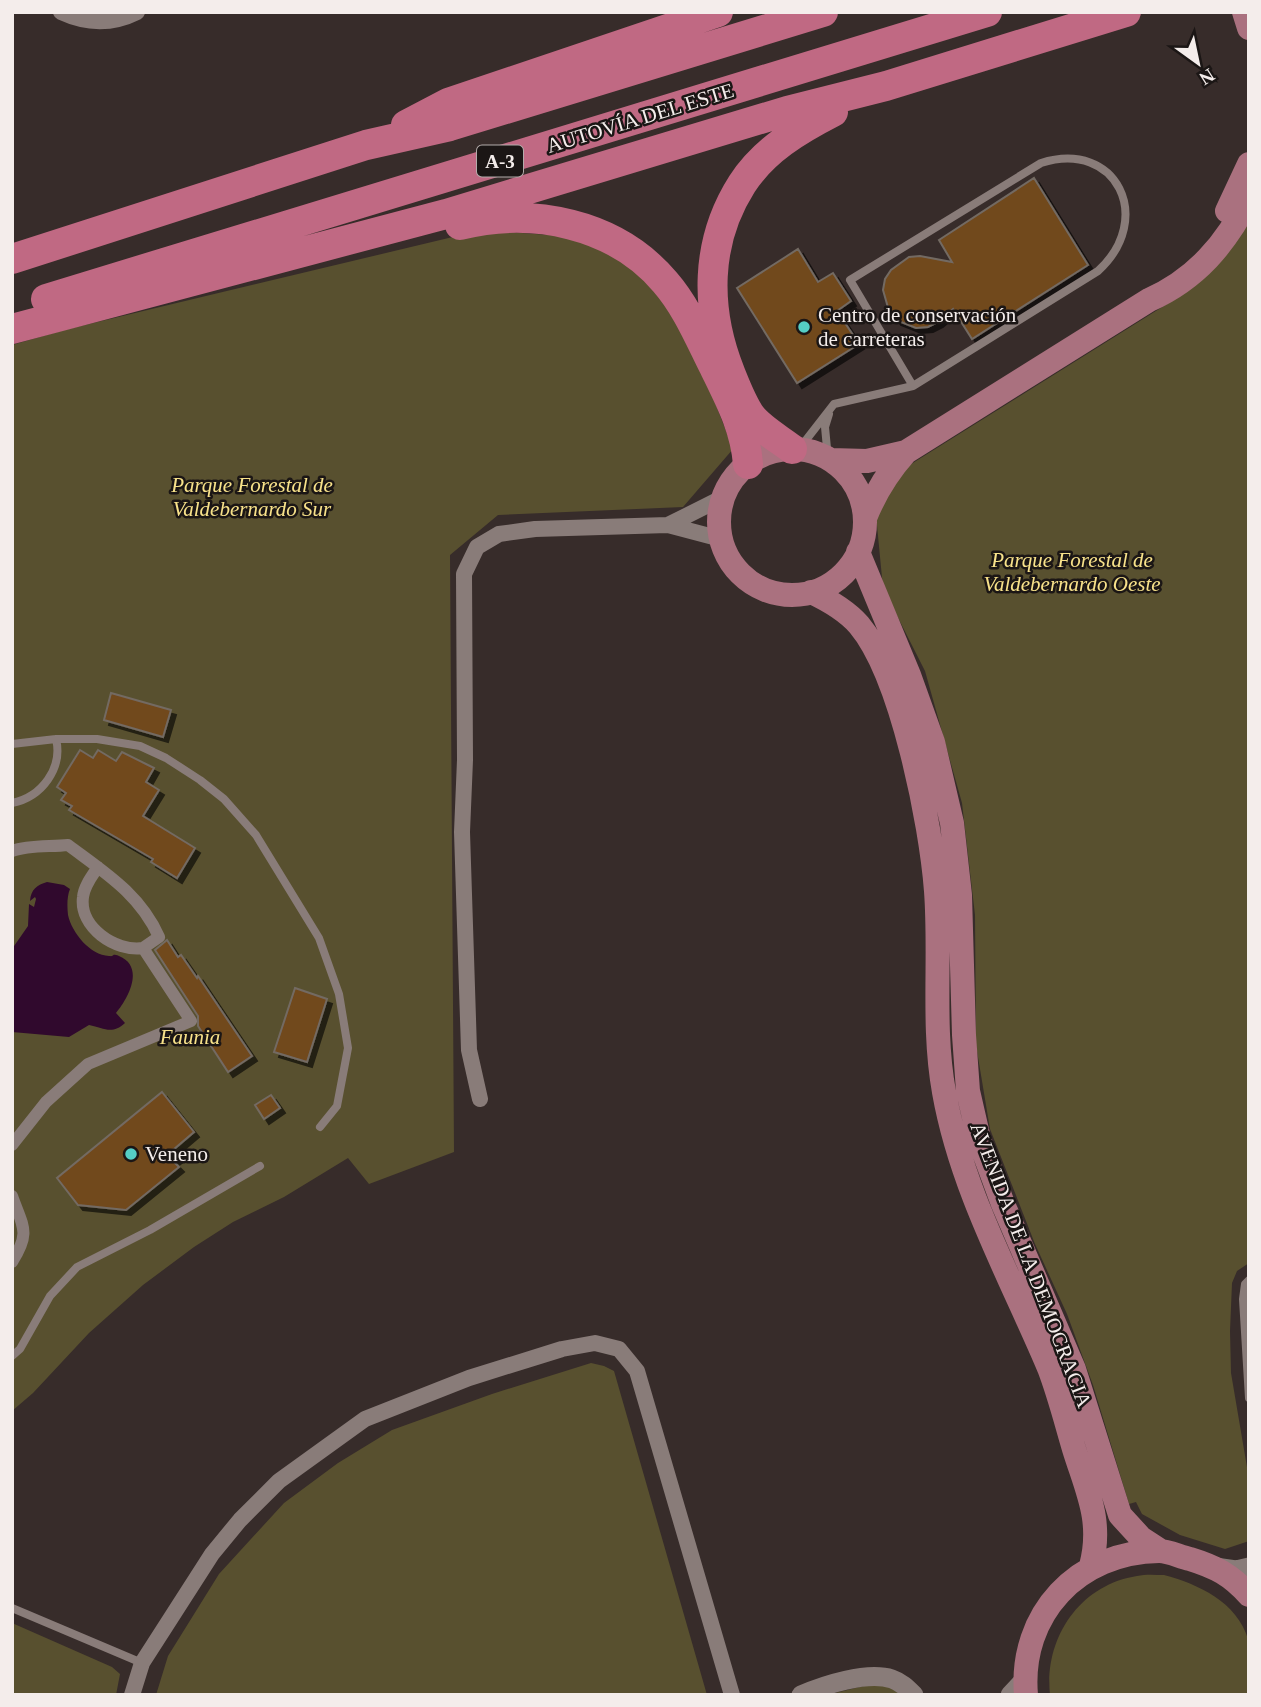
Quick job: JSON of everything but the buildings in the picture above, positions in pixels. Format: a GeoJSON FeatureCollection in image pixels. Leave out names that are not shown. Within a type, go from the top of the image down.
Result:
{"type":"FeatureCollection","features":[{"type":"Feature","properties":{"kind":"highway"},"geometry":{"type":"LineString","coordinates":[[366,145],[448,103],[718,12]]}},
{"type":"Feature","properties":{"kind":"highway","name":"A-3"},"geometry":{"type":"LineString","coordinates":[[12,259],[366,145],[450,126],[823,12]]}},
{"type":"Feature","properties":{"kind":"highway","name":"AUTOVÍA DEL ESTE"},"geometry":{"type":"LineString","coordinates":[[12,309],[987,12]]}},
{"type":"Feature","properties":{"kind":"highway"},"geometry":{"type":"LineString","coordinates":[[12,329],[446,214],[787,111],[886,86],[1126,12]]}},
{"type":"Feature","properties":{"kind":"highway"},"geometry":{"type":"LineString","coordinates":[[796,449],[751,417],[724,357],[715,323],[711,287],[715,247],[723,218],[743,183],[765,156],[796,130],[886,86]]}},
{"type":"Feature","properties":{"kind":"highway"},"geometry":{"type":"LineString","coordinates":[[208,278],[324,260],[487,219],[538,219],[578,225],[609,237],[639,257],[665,281],[701,340],[743,430],[748,464]]}},
{"type":"Feature","properties":{"kind":"main road"},"geometry":{"type":"LineString","coordinates":[[1244,12],[1249,28]]}},
{"type":"Feature","properties":{"kind":"main road"},"geometry":{"type":"LineString","coordinates":[[1149,300],[1206,246],[1227,212],[1249,164]]}},
{"type":"Feature","properties":{"kind":"main road"},"geometry":{"type":"LineString","coordinates":[[830,460],[867,461],[906,452],[1185,280],[1228,236],[1249,198]]}},
{"type":"Feature","properties":{"kind":"main road"},"geometry":{"type":"LineString","coordinates":[[865,518],[861,498],[844,471],[815,453],[796,449],[763,456],[748,464],[733,479],[724,497],[719,518],[721,539],[733,565],[754,585],[782,594],[811,592],[839,578],[850,566],[858,552],[865,518],[874,496],[906,452]]}},
{"type":"Feature","properties":{"kind":"main road","name":"AVENIDA DE LA DEMOCRACIA"},"geometry":{"type":"LineString","coordinates":[[858,552],[909,675],[933,742],[952,823],[960,895],[968,1091],[979,1139],[1003,1204],[1074,1369],[1120,1515],[1141,1538],[1161,1551]]}},
{"type":"Feature","properties":{"kind":"main road","name":"AVENIDA DE LA DEMOCRACIA"},"geometry":{"type":"LineString","coordinates":[[811,592],[845,611],[869,639],[890,687],[910,749],[927,824],[936,892],[938,1035],[944,1091],[957,1146],[981,1212],[1050,1371],[1066,1421],[1097,1522],[1096,1548],[1091,1566]]}},
{"type":"Feature","properties":{"kind":"main road"},"geometry":{"type":"LineString","coordinates":[[1020,1690],[1029,1645],[1043,1614],[1064,1587],[1091,1566],[1126,1555],[1161,1551],[1215,1567],[1239,1584],[1249,1595]]}},
{"type":"Feature","properties":{"kind":"street"},"geometry":{"type":"LineString","coordinates":[[61,12],[75,19],[94,22],[117,21],[137,12]]}},
{"type":"Feature","properties":{"kind":"street"},"geometry":{"type":"LineString","coordinates":[[668,525],[724,497]]}},
{"type":"Feature","properties":{"kind":"street"},"geometry":{"type":"LineString","coordinates":[[480,1099],[469,1051],[462,832],[465,760],[464,574],[477,547],[499,534],[534,528],[668,525],[721,539]]}},
{"type":"Feature","properties":{"kind":"street"},"geometry":{"type":"LineString","coordinates":[[12,851],[68,845],[98,867],[134,897],[152,919],[159,937],[143,948],[135,949],[107,938],[92,928],[87,919],[83,897],[98,867]]}},
{"type":"Feature","properties":{"kind":"street"},"geometry":{"type":"LineString","coordinates":[[12,1145],[46,1101],[88,1064],[191,1021],[143,948]]}},
{"type":"Feature","properties":{"kind":"street"},"geometry":{"type":"LineString","coordinates":[[12,1196],[25,1234],[21,1248],[12,1262]]}},
{"type":"Feature","properties":{"kind":"street"},"geometry":{"type":"LineString","coordinates":[[132,1695],[142,1663],[198,1572],[240,1520],[279,1481],[365,1419],[469,1378],[562,1349],[595,1343],[619,1349],[637,1371],[732,1695]]}},
{"type":"Feature","properties":{"kind":"street"},"geometry":{"type":"LineString","coordinates":[[1215,1567],[1236,1570],[1249,1567]]}},
{"type":"Feature","properties":{"kind":"street"},"geometry":{"type":"LineString","coordinates":[[801,1695],[824,1685],[881,1677],[904,1685],[914,1695]]}},
{"type":"Feature","properties":{"kind":"lane"},"geometry":{"type":"LineString","coordinates":[[796,449],[834,404],[914,386],[1098,271],[1112,258],[1121,242],[1127,220],[1121,194],[1095,163],[1069,157],[1041,163],[850,280],[914,386]]}},
{"type":"Feature","properties":{"kind":"lane"},"geometry":{"type":"LineString","coordinates":[[830,409],[825,427],[830,460]]}},
{"type":"Feature","properties":{"kind":"lane"},"geometry":{"type":"LineString","coordinates":[[12,744],[56,739],[97,739],[140,746],[200,780],[223,799],[256,835],[319,938],[340,994],[348,1048],[337,1106],[320,1127]]}},
{"type":"Feature","properties":{"kind":"lane"},"geometry":{"type":"LineString","coordinates":[[12,803],[34,794],[46,783],[55,768],[58,748],[56,739]]}},
{"type":"Feature","properties":{"kind":"lane"},"geometry":{"type":"LineString","coordinates":[[12,1356],[20,1349],[50,1296],[77,1268],[150,1230],[260,1166]]}},
{"type":"Feature","properties":{"kind":"lane"},"geometry":{"type":"LineString","coordinates":[[1249,1280],[1245,1284],[1243,1299],[1249,1398]]}},
{"type":"Feature","properties":{"kind":"lane"},"geometry":{"type":"LineString","coordinates":[[12,1608],[142,1663]]}},
{"type":"Feature","properties":{"kind":"green space","name":"Parque Forestal de Valdebernardo Oeste"},"geometry":{"type":"Polygon","coordinates":[[[1249,218],[1249,1263],[1237,1271],[1232,1283],[1230,1331],[1231,1373],[1249,1479],[1249,1541],[1225,1549],[1180,1535],[1142,1514],[1136,1502],[1129,1504],[1093,1385],[1067,1314],[1035,1244],[990,1129],[976,1045],[975,915],[962,803],[925,671],[883,588],[876,515],[900,471],[1183,294],[1249,218]]]}},
{"type":"Feature","properties":{"kind":"green space","name":"Parque Forestal de Valdebernardo Sur"},"geometry":{"type":"Polygon","coordinates":[[[482,230],[590,238],[661,290],[700,364],[733,449],[683,507],[498,515],[450,555],[454,1152],[369,1184],[348,1158],[284,1197],[233,1222],[143,1285],[89,1333],[33,1393],[12,1411],[12,345],[64,330],[482,230]]]}},
{"type":"Feature","properties":{"kind":"green space"},"geometry":{"type":"Polygon","coordinates":[[[591,1363],[614,1371],[707,1695],[156,1695],[168,1656],[219,1574],[284,1503],[338,1463],[392,1430],[492,1394],[591,1363]]]}},
{"type":"Feature","properties":{"kind":"green space"},"geometry":{"type":"Polygon","coordinates":[[[1140,1575],[1164,1575],[1215,1596],[1243,1626],[1251,1660],[1249,1695],[1050,1695],[1053,1654],[1060,1635],[1082,1603],[1116,1581],[1140,1575]]]}},
{"type":"Feature","properties":{"kind":"green space"},"geometry":{"type":"Polygon","coordinates":[[[12,1623],[112,1667],[120,1674],[116,1695],[12,1695],[12,1623]]]}},
{"type":"Feature","properties":{"kind":"green space"},"geometry":{"type":"Polygon","coordinates":[[[872,1684],[891,1687],[902,1695],[827,1695],[872,1684]]]}},
{"type":"Feature","properties":{"kind":"shaded area"},"geometry":{"type":"Polygon","coordinates":[[[47,882],[70,889],[68,915],[73,929],[83,942],[102,955],[119,956],[127,961],[131,968],[132,984],[116,1013],[125,1023],[116,1029],[108,1030],[89,1025],[69,1037],[12,1032],[12,949],[28,926],[29,904],[34,907],[36,899],[35,897],[30,901],[33,891],[47,882]]]}},
{"type":"Feature","properties":{"kind":"place","name":"Centro de conservación de carreteras"},"geometry":{"type":"Point","coordinates":[804,327]}},
{"type":"Feature","properties":{"kind":"place","name":"Veneno"},"geometry":{"type":"Point","coordinates":[131,1154]}},
{"type":"Feature","properties":{"kind":"park label","name":"Faunia"},"geometry":{"type":"Point","coordinates":[190,1037]}}]}
